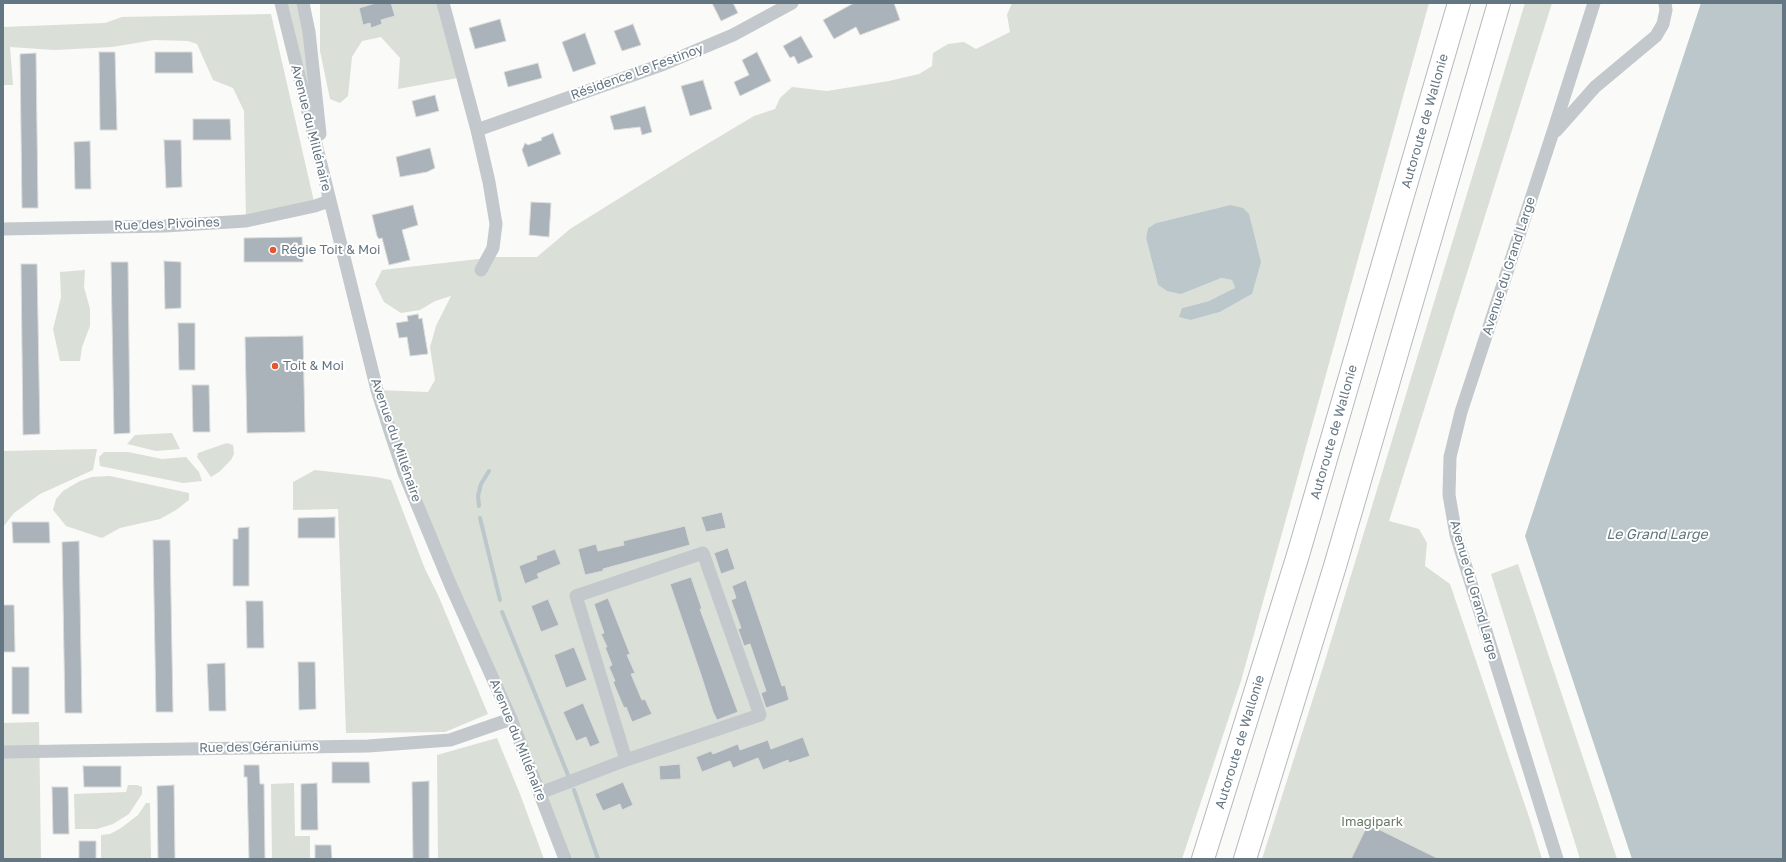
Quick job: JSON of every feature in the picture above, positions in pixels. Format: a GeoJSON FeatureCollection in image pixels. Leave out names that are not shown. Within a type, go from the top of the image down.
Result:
{"type":"FeatureCollection","features":[{"type":"Feature","properties":{"kind":"highway","name":"Autoroute de Wallonie"},"geometry":{"type":"LineString","coordinates":[[1203,859],[1298,555],[1459,3]]}},
{"type":"Feature","properties":{"kind":"highway"},"geometry":{"type":"LineString","coordinates":[[1245,859],[1335,566],[1499,3]]}},
{"type":"Feature","properties":{"kind":"street","name":"Avenue du Millénaire"},"geometry":{"type":"LineString","coordinates":[[281,3],[377,390],[404,473],[451,586],[511,719],[565,859]]}},
{"type":"Feature","properties":{"kind":"street"},"geometry":{"type":"LineString","coordinates":[[304,3],[309,32],[316,106],[329,201]]}},
{"type":"Feature","properties":{"kind":"street"},"geometry":{"type":"LineString","coordinates":[[442,3],[477,130],[489,182],[496,224],[493,248],[481,270]]}},
{"type":"Feature","properties":{"kind":"street","name":"Résidence Le Festinoy"},"geometry":{"type":"LineString","coordinates":[[477,130],[664,64],[733,35],[792,3]]}},
{"type":"Feature","properties":{"kind":"street","name":"Avenue du Grand Large"},"geometry":{"type":"LineString","coordinates":[[1556,859],[1456,535],[1449,495],[1450,458],[1461,412],[1594,3]]}},
{"type":"Feature","properties":{"kind":"street","name":"Avenue du Grand Large"},"geometry":{"type":"LineString","coordinates":[[1552,136],[1595,87],[1656,36],[1664,24],[1666,10],[1665,3]]}},
{"type":"Feature","properties":{"kind":"street","name":"Rue des Pivoines"},"geometry":{"type":"LineString","coordinates":[[3,229],[165,226],[246,221],[315,206],[329,201]]}},
{"type":"Feature","properties":{"kind":"street"},"geometry":{"type":"LineString","coordinates":[[540,793],[626,760],[760,715],[703,553],[576,596],[626,760]]}},
{"type":"Feature","properties":{"kind":"street","name":"Rue des Géraniums"},"geometry":{"type":"LineString","coordinates":[[3,752],[368,746],[450,740],[511,719]]}},
{"type":"Feature","properties":{"kind":"green space"},"geometry":{"type":"Polygon","coordinates":[[[281,3],[303,3],[329,201],[281,3]]]}},
{"type":"Feature","properties":{"kind":"green space"},"geometry":{"type":"Polygon","coordinates":[[[320,3],[443,3],[463,77],[398,89],[400,58],[381,37],[362,41],[352,57],[348,96],[340,103],[330,99],[320,51],[320,3]]]}},
{"type":"Feature","properties":{"kind":"green space"},"geometry":{"type":"Polygon","coordinates":[[[1012,3],[1429,3],[1241,681],[1182,859],[565,859],[377,390],[428,392],[435,380],[430,347],[436,326],[451,296],[435,301],[420,310],[401,313],[384,302],[375,284],[382,270],[496,257],[537,257],[570,229],[687,156],[754,116],[775,109],[780,98],[792,87],[827,91],[889,81],[919,74],[932,66],[933,53],[948,44],[964,42],[976,49],[1010,32],[1007,15],[1012,3]],[[1230,205],[1156,223],[1148,228],[1146,238],[1158,285],[1167,291],[1221,278],[1232,280],[1235,288],[1225,294],[1209,301],[1182,308],[1191,320],[1220,312],[1252,294],[1230,205]]]}},
{"type":"Feature","properties":{"kind":"green space","name":"Imagipark"},"geometry":{"type":"Polygon","coordinates":[[[1525,3],[1552,3],[1389,521],[1419,529],[1427,543],[1425,566],[1450,584],[1542,859],[1262,859],[1324,664],[1525,3]]]}},
{"type":"Feature","properties":{"kind":"green space"},"geometry":{"type":"Polygon","coordinates":[[[271,14],[315,206],[246,221],[244,111],[233,88],[213,80],[197,44],[188,41],[154,40],[112,47],[54,50],[10,47],[13,85],[3,85],[3,27],[105,23],[122,17],[271,14]]]}},
{"type":"Feature","properties":{"kind":"green space"},"geometry":{"type":"Polygon","coordinates":[[[85,270],[84,287],[90,309],[90,326],[82,347],[80,361],[60,361],[53,329],[61,297],[60,272],[85,270]]]}},
{"type":"Feature","properties":{"kind":"green space"},"geometry":{"type":"Polygon","coordinates":[[[172,433],[180,449],[156,451],[127,444],[135,435],[172,433]]]}},
{"type":"Feature","properties":{"kind":"green space"},"geometry":{"type":"Polygon","coordinates":[[[227,443],[233,445],[234,454],[231,460],[219,472],[211,477],[197,457],[198,453],[227,443]]]}},
{"type":"Feature","properties":{"kind":"green space"},"geometry":{"type":"Polygon","coordinates":[[[97,449],[93,470],[40,494],[14,513],[3,527],[3,451],[97,449]]]}},
{"type":"Feature","properties":{"kind":"green space"},"geometry":{"type":"Polygon","coordinates":[[[104,452],[128,452],[162,459],[186,457],[199,472],[202,481],[183,483],[100,466],[99,457],[104,452]]]}},
{"type":"Feature","properties":{"kind":"green space"},"geometry":{"type":"Polygon","coordinates":[[[315,470],[391,480],[425,569],[438,595],[488,714],[445,732],[346,733],[338,509],[293,510],[293,482],[315,470]]]}},
{"type":"Feature","properties":{"kind":"green space"},"geometry":{"type":"Polygon","coordinates":[[[110,476],[189,493],[189,500],[176,510],[160,519],[120,528],[102,538],[66,526],[53,510],[56,499],[63,491],[80,481],[92,477],[110,476]]]}},
{"type":"Feature","properties":{"kind":"green space"},"geometry":{"type":"Polygon","coordinates":[[[1518,564],[1617,859],[1580,859],[1491,574],[1518,564]]]}},
{"type":"Feature","properties":{"kind":"green space"},"geometry":{"type":"Polygon","coordinates":[[[39,722],[41,859],[3,859],[3,723],[39,722]]]}},
{"type":"Feature","properties":{"kind":"green space"},"geometry":{"type":"Polygon","coordinates":[[[497,738],[544,859],[438,859],[437,755],[497,738]]]}},
{"type":"Feature","properties":{"kind":"green space"},"geometry":{"type":"Polygon","coordinates":[[[294,783],[295,836],[310,836],[310,859],[272,859],[271,784],[294,783]]]}},
{"type":"Feature","properties":{"kind":"green space"},"geometry":{"type":"Polygon","coordinates":[[[128,785],[137,785],[142,787],[142,794],[129,814],[113,824],[97,829],[75,829],[74,794],[126,792],[128,785]]]}},
{"type":"Feature","properties":{"kind":"green space"},"geometry":{"type":"Polygon","coordinates":[[[146,803],[150,803],[151,859],[101,859],[101,835],[110,834],[121,828],[138,815],[146,803]]]}},
{"type":"Feature","properties":{"kind":"water","name":"Le Grand Large"},"geometry":{"type":"Polygon","coordinates":[[[1701,3],[1783,3],[1783,859],[1632,859],[1525,536],[1701,3]]]}},
{"type":"Feature","properties":{"kind":"water"},"geometry":{"type":"Polygon","coordinates":[[[1230,205],[1243,208],[1249,214],[1261,262],[1252,294],[1220,312],[1191,320],[1179,317],[1182,308],[1209,301],[1235,288],[1232,280],[1221,278],[1181,294],[1167,291],[1158,285],[1146,238],[1148,228],[1156,223],[1230,205]]]}},
{"type":"Feature","properties":{"kind":"building"},"geometry":{"type":"Polygon","coordinates":[[[376,3],[391,3],[395,16],[381,20],[382,24],[371,28],[370,23],[363,25],[359,8],[376,3]]]}},
{"type":"Feature","properties":{"kind":"building"},"geometry":{"type":"Polygon","coordinates":[[[712,3],[733,3],[738,13],[721,21],[712,3]]]}},
{"type":"Feature","properties":{"kind":"building"},"geometry":{"type":"Polygon","coordinates":[[[854,3],[894,3],[900,20],[860,35],[856,27],[834,39],[823,20],[854,3]]]}},
{"type":"Feature","properties":{"kind":"building"},"geometry":{"type":"Polygon","coordinates":[[[500,19],[506,41],[475,49],[469,28],[500,19]]]}},
{"type":"Feature","properties":{"kind":"building"},"geometry":{"type":"Polygon","coordinates":[[[633,24],[641,45],[622,51],[614,31],[633,24]]]}},
{"type":"Feature","properties":{"kind":"building"},"geometry":{"type":"Polygon","coordinates":[[[585,33],[596,64],[573,72],[562,42],[585,33]]]}},
{"type":"Feature","properties":{"kind":"building"},"geometry":{"type":"Polygon","coordinates":[[[801,36],[813,57],[798,64],[794,56],[790,58],[783,46],[801,36]]]}},
{"type":"Feature","properties":{"kind":"building"},"geometry":{"type":"Polygon","coordinates":[[[99,52],[115,52],[117,130],[100,130],[99,52]]]}},
{"type":"Feature","properties":{"kind":"building"},"geometry":{"type":"Polygon","coordinates":[[[155,52],[192,52],[193,73],[155,73],[155,52]]]}},
{"type":"Feature","properties":{"kind":"building"},"geometry":{"type":"Polygon","coordinates":[[[757,52],[771,81],[740,96],[734,82],[749,75],[742,60],[757,52]]]}},
{"type":"Feature","properties":{"kind":"building"},"geometry":{"type":"Polygon","coordinates":[[[36,53],[38,208],[22,208],[20,54],[36,53]]]}},
{"type":"Feature","properties":{"kind":"building"},"geometry":{"type":"Polygon","coordinates":[[[538,63],[542,78],[508,87],[504,72],[538,63]]]}},
{"type":"Feature","properties":{"kind":"building"},"geometry":{"type":"Polygon","coordinates":[[[703,80],[712,109],[690,116],[681,86],[703,80]]]}},
{"type":"Feature","properties":{"kind":"building"},"geometry":{"type":"Polygon","coordinates":[[[435,95],[439,111],[416,117],[412,101],[435,95]]]}},
{"type":"Feature","properties":{"kind":"building"},"geometry":{"type":"Polygon","coordinates":[[[645,106],[652,132],[642,135],[640,127],[614,130],[610,116],[645,106]]]}},
{"type":"Feature","properties":{"kind":"building"},"geometry":{"type":"Polygon","coordinates":[[[193,119],[230,119],[231,140],[193,140],[193,119]]]}},
{"type":"Feature","properties":{"kind":"building"},"geometry":{"type":"Polygon","coordinates":[[[553,133],[561,154],[528,167],[522,150],[525,143],[528,145],[542,140],[541,138],[553,133]]]}},
{"type":"Feature","properties":{"kind":"building"},"geometry":{"type":"Polygon","coordinates":[[[164,140],[181,140],[182,187],[166,188],[164,140]]]}},
{"type":"Feature","properties":{"kind":"building"},"geometry":{"type":"Polygon","coordinates":[[[90,141],[91,189],[75,189],[74,142],[90,141]]]}},
{"type":"Feature","properties":{"kind":"building"},"geometry":{"type":"Polygon","coordinates":[[[430,148],[435,168],[427,172],[400,177],[396,157],[430,148]]]}},
{"type":"Feature","properties":{"kind":"building"},"geometry":{"type":"Polygon","coordinates":[[[531,202],[551,203],[549,237],[529,235],[531,202]]]}},
{"type":"Feature","properties":{"kind":"building"},"geometry":{"type":"Polygon","coordinates":[[[413,205],[418,225],[402,230],[410,260],[389,265],[382,238],[379,239],[377,236],[372,215],[413,205]]]}},
{"type":"Feature","properties":{"kind":"building","name":"Régie Toit & Moi"},"geometry":{"type":"Polygon","coordinates":[[[302,237],[303,262],[244,262],[244,238],[302,237]]]}},
{"type":"Feature","properties":{"kind":"building"},"geometry":{"type":"Polygon","coordinates":[[[164,261],[181,262],[181,308],[165,309],[164,261]]]}},
{"type":"Feature","properties":{"kind":"building"},"geometry":{"type":"Polygon","coordinates":[[[111,262],[128,262],[130,433],[114,434],[111,262]]]}},
{"type":"Feature","properties":{"kind":"building"},"geometry":{"type":"Polygon","coordinates":[[[21,264],[37,264],[40,434],[23,435],[21,264]]]}},
{"type":"Feature","properties":{"kind":"building"},"geometry":{"type":"Polygon","coordinates":[[[418,314],[419,319],[422,318],[428,354],[410,356],[407,337],[399,338],[396,323],[408,321],[407,316],[418,314]]]}},
{"type":"Feature","properties":{"kind":"building"},"geometry":{"type":"Polygon","coordinates":[[[178,323],[195,323],[195,370],[179,370],[178,323]]]}},
{"type":"Feature","properties":{"kind":"building","name":"Toit & Moi"},"geometry":{"type":"Polygon","coordinates":[[[303,336],[305,432],[247,433],[245,337],[303,336]]]}},
{"type":"Feature","properties":{"kind":"building"},"geometry":{"type":"Polygon","coordinates":[[[192,385],[209,385],[210,432],[193,432],[192,385]]]}},
{"type":"Feature","properties":{"kind":"building"},"geometry":{"type":"Polygon","coordinates":[[[722,512],[726,528],[706,532],[701,517],[722,512]]]}},
{"type":"Feature","properties":{"kind":"building"},"geometry":{"type":"Polygon","coordinates":[[[335,517],[335,538],[298,538],[298,518],[335,517]]]}},
{"type":"Feature","properties":{"kind":"building"},"geometry":{"type":"Polygon","coordinates":[[[12,522],[49,522],[50,543],[13,543],[12,522]]]}},
{"type":"Feature","properties":{"kind":"building"},"geometry":{"type":"Polygon","coordinates":[[[685,526],[690,545],[585,575],[578,549],[596,544],[598,551],[624,545],[623,541],[685,526]]]}},
{"type":"Feature","properties":{"kind":"building"},"geometry":{"type":"Polygon","coordinates":[[[249,527],[249,586],[233,586],[233,539],[238,539],[238,528],[249,527]]]}},
{"type":"Feature","properties":{"kind":"building"},"geometry":{"type":"Polygon","coordinates":[[[153,540],[170,540],[173,712],[156,712],[153,540]]]}},
{"type":"Feature","properties":{"kind":"building"},"geometry":{"type":"Polygon","coordinates":[[[79,541],[82,713],[65,713],[62,542],[79,541]]]}},
{"type":"Feature","properties":{"kind":"building"},"geometry":{"type":"Polygon","coordinates":[[[728,548],[735,569],[721,574],[714,553],[728,548]]]}},
{"type":"Feature","properties":{"kind":"building"},"geometry":{"type":"Polygon","coordinates":[[[555,549],[561,564],[537,574],[539,578],[525,584],[519,566],[537,559],[536,556],[555,549]]]}},
{"type":"Feature","properties":{"kind":"building"},"geometry":{"type":"Polygon","coordinates":[[[691,577],[702,609],[700,609],[738,712],[717,720],[670,584],[691,577]]]}},
{"type":"Feature","properties":{"kind":"building"},"geometry":{"type":"Polygon","coordinates":[[[746,580],[782,686],[785,685],[789,700],[766,708],[761,693],[766,691],[750,644],[744,646],[738,629],[741,628],[731,600],[736,598],[732,586],[746,580]]]}},
{"type":"Feature","properties":{"kind":"building"},"geometry":{"type":"Polygon","coordinates":[[[608,598],[630,654],[627,655],[635,673],[631,674],[642,700],[645,699],[652,714],[632,722],[626,707],[624,708],[613,682],[615,681],[609,667],[612,665],[605,647],[607,647],[601,634],[604,633],[594,604],[608,598]]]}},
{"type":"Feature","properties":{"kind":"building"},"geometry":{"type":"Polygon","coordinates":[[[548,599],[559,625],[541,632],[531,606],[548,599]]]}},
{"type":"Feature","properties":{"kind":"building"},"geometry":{"type":"Polygon","coordinates":[[[246,601],[263,601],[264,648],[247,648],[246,601]]]}},
{"type":"Feature","properties":{"kind":"building"},"geometry":{"type":"Polygon","coordinates":[[[3,605],[14,605],[15,652],[3,652],[3,605]]]}},
{"type":"Feature","properties":{"kind":"building"},"geometry":{"type":"Polygon","coordinates":[[[574,647],[587,680],[566,688],[554,655],[574,647]]]}},
{"type":"Feature","properties":{"kind":"building"},"geometry":{"type":"Polygon","coordinates":[[[298,662],[315,662],[316,709],[299,710],[298,662]]]}},
{"type":"Feature","properties":{"kind":"building"},"geometry":{"type":"Polygon","coordinates":[[[225,663],[226,711],[209,711],[207,664],[225,663]]]}},
{"type":"Feature","properties":{"kind":"building"},"geometry":{"type":"Polygon","coordinates":[[[12,667],[29,667],[29,714],[12,714],[12,667]]]}},
{"type":"Feature","properties":{"kind":"building"},"geometry":{"type":"Polygon","coordinates":[[[583,703],[600,743],[590,747],[586,737],[576,741],[563,712],[583,703]]]}},
{"type":"Feature","properties":{"kind":"building"},"geometry":{"type":"Polygon","coordinates":[[[803,737],[810,756],[789,763],[788,760],[763,770],[758,758],[733,768],[730,761],[702,772],[696,757],[711,751],[713,754],[738,744],[740,750],[768,740],[771,749],[803,737]]]}},
{"type":"Feature","properties":{"kind":"building"},"geometry":{"type":"Polygon","coordinates":[[[332,762],[369,762],[370,783],[332,783],[332,762]]]}},
{"type":"Feature","properties":{"kind":"building"},"geometry":{"type":"Polygon","coordinates":[[[680,764],[681,779],[660,780],[659,766],[680,764]]]}},
{"type":"Feature","properties":{"kind":"building"},"geometry":{"type":"Polygon","coordinates":[[[244,765],[259,765],[260,784],[264,784],[265,859],[249,859],[247,777],[244,777],[244,765]]]}},
{"type":"Feature","properties":{"kind":"building"},"geometry":{"type":"Polygon","coordinates":[[[83,766],[121,766],[121,787],[84,787],[83,766]]]}},
{"type":"Feature","properties":{"kind":"building"},"geometry":{"type":"Polygon","coordinates":[[[429,781],[429,859],[413,859],[412,782],[429,781]]]}},
{"type":"Feature","properties":{"kind":"building"},"geometry":{"type":"Polygon","coordinates":[[[623,782],[633,805],[622,810],[620,804],[603,811],[595,794],[623,782]]]}},
{"type":"Feature","properties":{"kind":"building"},"geometry":{"type":"Polygon","coordinates":[[[317,783],[318,830],[301,830],[301,784],[317,783]]]}},
{"type":"Feature","properties":{"kind":"building"},"geometry":{"type":"Polygon","coordinates":[[[174,785],[175,859],[158,859],[157,786],[174,785]]]}},
{"type":"Feature","properties":{"kind":"building"},"geometry":{"type":"Polygon","coordinates":[[[52,787],[68,787],[69,834],[53,834],[52,787]]]}},
{"type":"Feature","properties":{"kind":"building"},"geometry":{"type":"Polygon","coordinates":[[[1368,824],[1439,859],[1351,859],[1368,824]]]}},
{"type":"Feature","properties":{"kind":"building"},"geometry":{"type":"Polygon","coordinates":[[[79,841],[96,841],[96,859],[79,859],[79,841]]]}},
{"type":"Feature","properties":{"kind":"building"},"geometry":{"type":"Polygon","coordinates":[[[315,845],[331,845],[332,859],[315,859],[315,845]]]}},
{"type":"Feature","properties":{"kind":"waterway"},"geometry":{"type":"LineString","coordinates":[[479,506],[478,496],[481,484],[489,471]]}},
{"type":"Feature","properties":{"kind":"waterway"},"geometry":{"type":"LineString","coordinates":[[480,518],[500,600]]}},
{"type":"Feature","properties":{"kind":"waterway"},"geometry":{"type":"LineString","coordinates":[[502,612],[568,775]]}},
{"type":"Feature","properties":{"kind":"waterway"},"geometry":{"type":"LineString","coordinates":[[574,790],[598,859]]}},
{"type":"Feature","properties":{"kind":"place","name":"Régie Toit & Moi"},"geometry":{"type":"Point","coordinates":[273,250]}},
{"type":"Feature","properties":{"kind":"place","name":"Toit & Moi"},"geometry":{"type":"Point","coordinates":[275,366]}}]}
